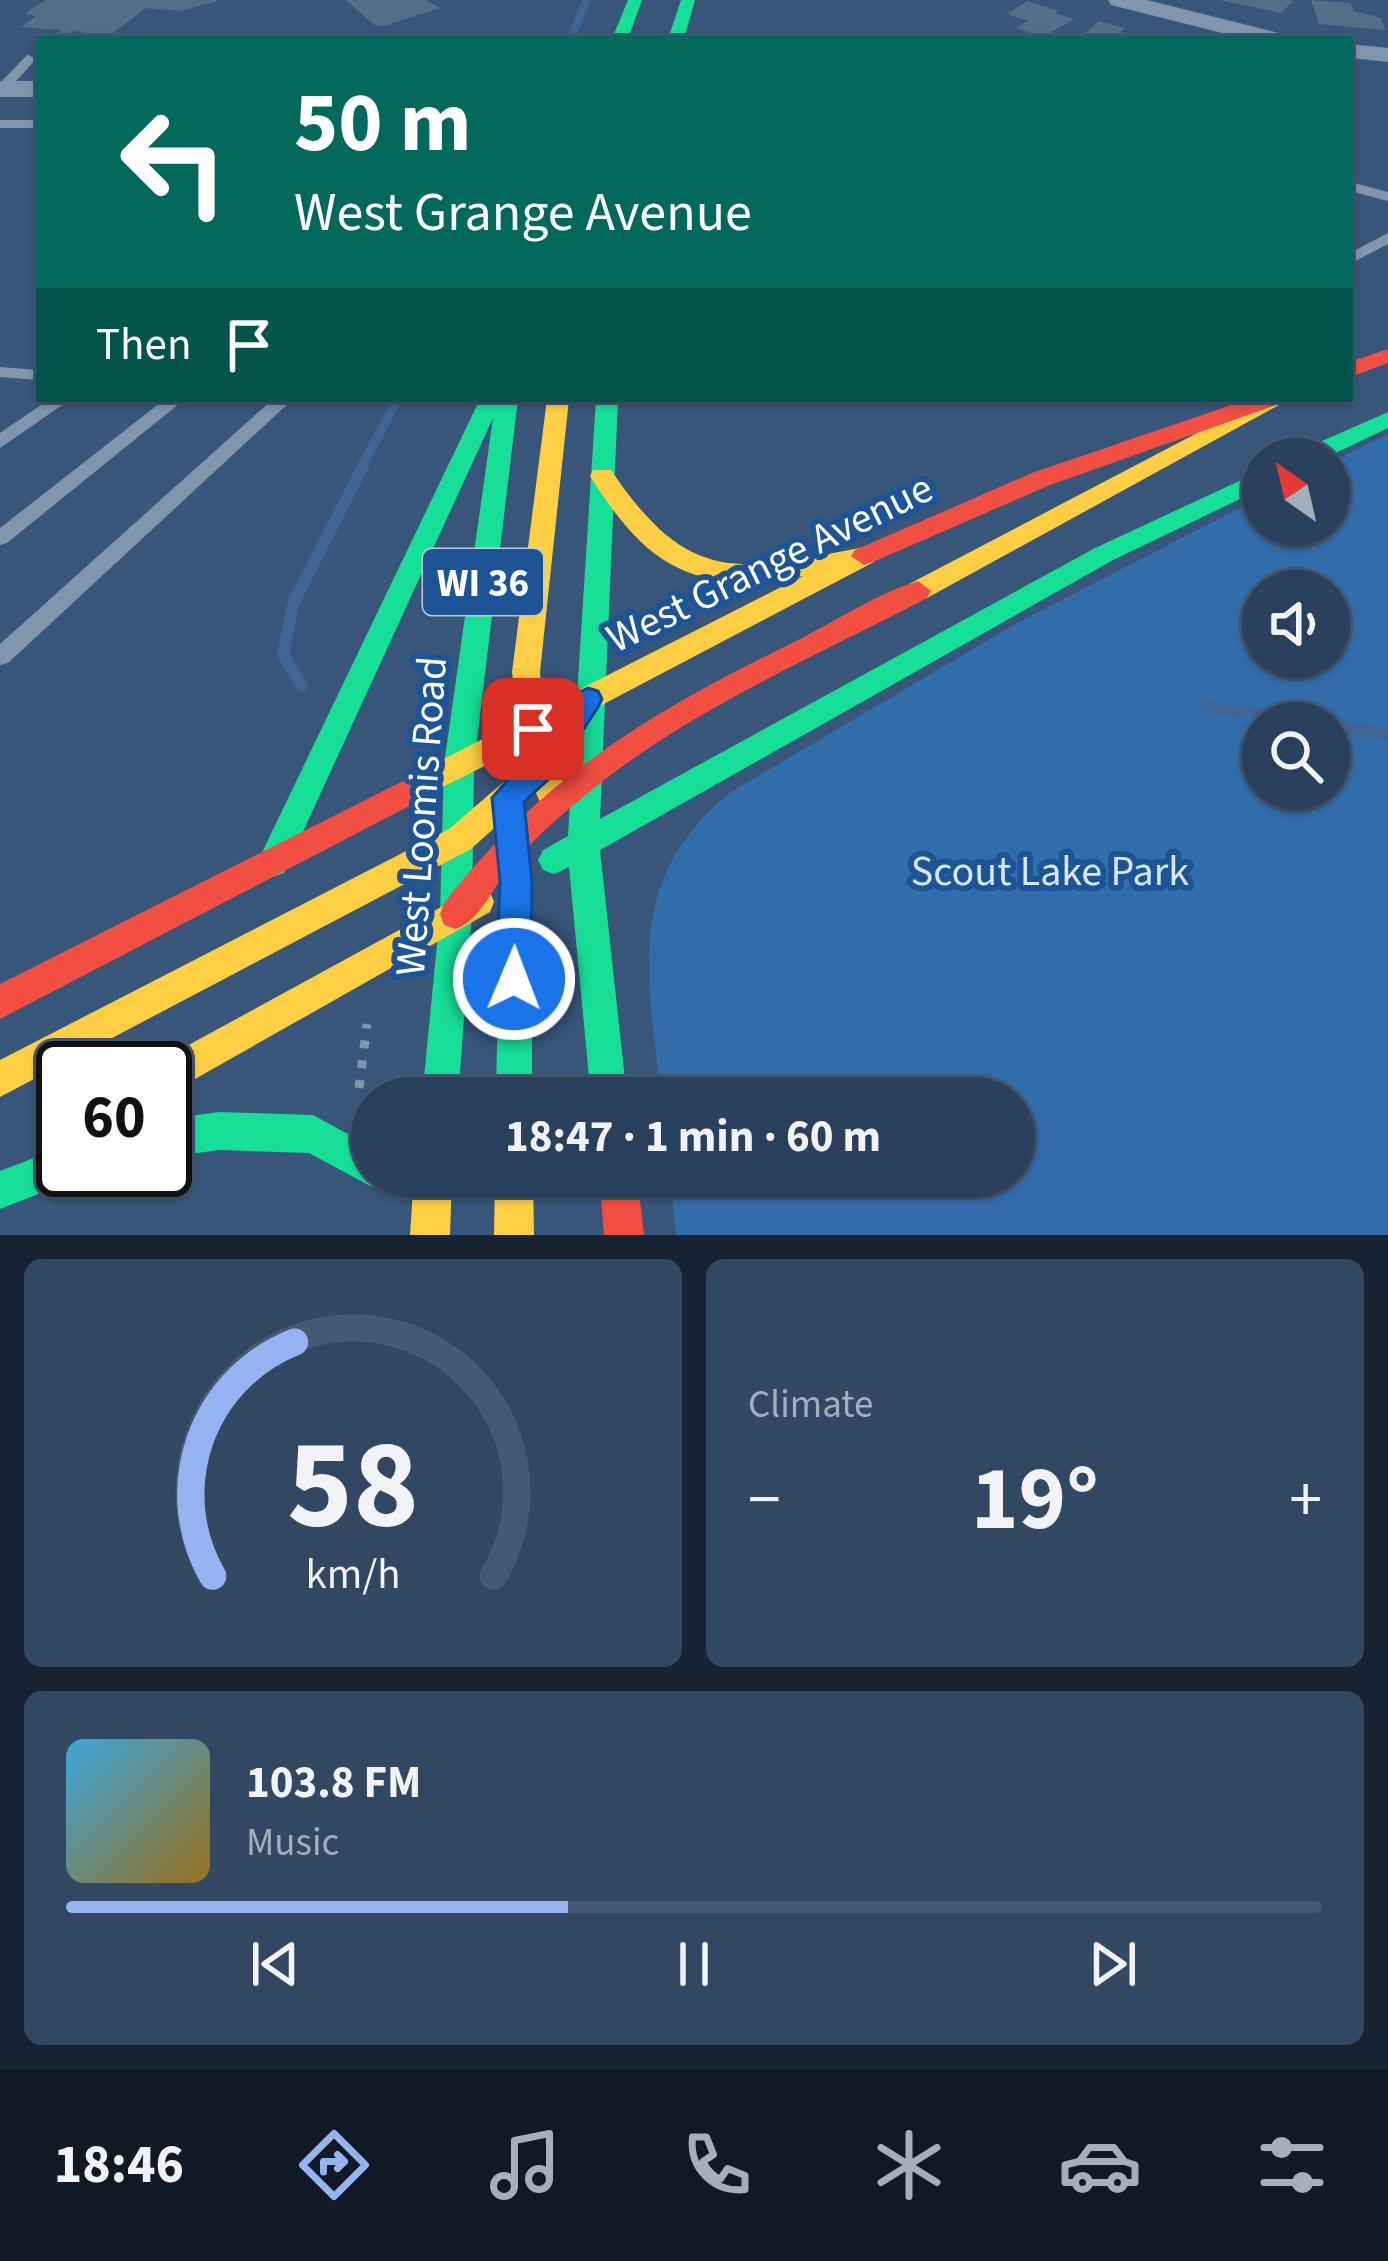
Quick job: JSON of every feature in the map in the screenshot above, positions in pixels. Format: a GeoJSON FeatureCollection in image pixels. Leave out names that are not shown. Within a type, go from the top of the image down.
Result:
{"type":"FeatureCollection","features":[{"type":"Feature","properties":{"kind":"main road"},"geometry":{"type":"LineString","coordinates":[[621,36],[635,0]]}},
{"type":"Feature","properties":{"kind":"main road"},"geometry":{"type":"LineString","coordinates":[[677,36],[688,0]]}},
{"type":"Feature","properties":{"kind":"main road"},"geometry":{"type":"LineString","coordinates":[[1353,369],[1388,356]]}},
{"type":"Feature","properties":{"kind":"main road"},"geometry":{"type":"LineString","coordinates":[[273,863],[489,402]]}},
{"type":"Feature","properties":{"kind":"main road","name":"West Loomis Road"},"geometry":{"type":"LineString","coordinates":[[442,1077],[460,839],[458,765],[507,402]]}},
{"type":"Feature","properties":{"kind":"main road"},"geometry":{"type":"LineString","coordinates":[[557,402],[526,672],[533,729],[554,805],[569,834],[583,843]]}},
{"type":"Feature","properties":{"kind":"main road","name":"WI 36"},"geometry":{"type":"LineString","coordinates":[[607,402],[583,843],[607,1077]]}},
{"type":"Feature","properties":{"kind":"main road","name":"West Grange Avenue"},"geometry":{"type":"LineString","coordinates":[[0,1002],[865,556],[1041,479],[1266,402]]}},
{"type":"Feature","properties":{"kind":"main road"},"geometry":{"type":"LineString","coordinates":[[456,914],[477,877],[512,838],[585,779],[677,718],[1269,402]]}},
{"type":"Feature","properties":{"kind":"main road"},"geometry":{"type":"LineString","coordinates":[[1348,438],[1388,419]]}},
{"type":"Feature","properties":{"kind":"main road"},"geometry":{"type":"LineString","coordinates":[[602,476],[635,533],[663,556],[701,571],[757,574],[865,556]]}},
{"type":"Feature","properties":{"kind":"main road"},"geometry":{"type":"LineString","coordinates":[[192,1063],[1104,554],[1242,488]]}},
{"type":"Feature","properties":{"kind":"main road"},"geometry":{"type":"LineString","coordinates":[[0,1079],[460,839],[544,765],[588,699]]}},
{"type":"Feature","properties":{"kind":"main road"},"geometry":{"type":"LineString","coordinates":[[458,765],[500,784],[508,798],[516,881],[514,1077]]}},
{"type":"Feature","properties":{"kind":"main road"},"geometry":{"type":"LineString","coordinates":[[192,1135],[314,1134],[351,1156]]}},
{"type":"Feature","properties":{"kind":"main road"},"geometry":{"type":"LineString","coordinates":[[0,1172],[36,1151]]}},
{"type":"Feature","properties":{"kind":"main road"},"geometry":{"type":"LineString","coordinates":[[0,1190],[36,1176]]}},
{"type":"Feature","properties":{"kind":"main road"},"geometry":{"type":"LineString","coordinates":[[430,1235],[432,1197]]}},
{"type":"Feature","properties":{"kind":"main road"},"geometry":{"type":"LineString","coordinates":[[514,1197],[514,1235]]}},
{"type":"Feature","properties":{"kind":"main road"},"geometry":{"type":"LineString","coordinates":[[620,1197],[624,1235]]}},
{"type":"Feature","properties":{"kind":"street"},"geometry":{"type":"LineString","coordinates":[[1119,0],[1263,36]]}},
{"type":"Feature","properties":{"kind":"street"},"geometry":{"type":"LineString","coordinates":[[1353,51],[1388,55]]}},
{"type":"Feature","properties":{"kind":"street"},"geometry":{"type":"LineString","coordinates":[[0,89],[36,89]]}},
{"type":"Feature","properties":{"kind":"lane"},"geometry":{"type":"LineString","coordinates":[[0,89],[31,58]]}},
{"type":"Feature","properties":{"kind":"lane"},"geometry":{"type":"LineString","coordinates":[[0,124],[36,124]]}},
{"type":"Feature","properties":{"kind":"lane"},"geometry":{"type":"LineString","coordinates":[[1353,187],[1388,197]]}},
{"type":"Feature","properties":{"kind":"lane"},"geometry":{"type":"LineString","coordinates":[[1353,257],[1388,238]]}},
{"type":"Feature","properties":{"kind":"lane"},"geometry":{"type":"LineString","coordinates":[[0,372],[36,375]]}},
{"type":"Feature","properties":{"kind":"lane"},"geometry":{"type":"LineString","coordinates":[[0,442],[58,402]]}},
{"type":"Feature","properties":{"kind":"lane"},"geometry":{"type":"LineString","coordinates":[[0,538],[172,402]]}},
{"type":"Feature","properties":{"kind":"lane"},"geometry":{"type":"LineString","coordinates":[[0,657],[281,402]]}},
{"type":"Feature","properties":{"kind":"path"},"geometry":{"type":"LineString","coordinates":[[360,1077],[368,1016]]}},
{"type":"Feature","properties":{"kind":"green space","name":"Scout Lake Park"},"geometry":{"type":"Polygon","coordinates":[[[1388,434],[1388,1235],[676,1235],[672,1197],[1035,1197],[1035,1077],[659,1077],[649,971],[658,895],[696,825],[731,792],[1019,622],[1242,507],[1242,546],[1350,546],[1350,453],[1388,434]]]}},
{"type":"Feature","properties":{"kind":"building"},"geometry":{"type":"Polygon","coordinates":[[[46,0],[216,0],[179,11],[146,8],[109,36],[73,31],[52,36],[61,30],[21,27],[36,16],[26,14],[46,0]]]}},
{"type":"Feature","properties":{"kind":"building"},"geometry":{"type":"Polygon","coordinates":[[[346,0],[426,0],[440,8],[383,26],[374,25],[346,0]]]}},
{"type":"Feature","properties":{"kind":"building"},"geometry":{"type":"Polygon","coordinates":[[[1219,0],[1288,0],[1293,1],[1281,13],[1219,0]]]}},
{"type":"Feature","properties":{"kind":"building"},"geometry":{"type":"Polygon","coordinates":[[[1311,0],[1350,3],[1354,11],[1381,18],[1385,30],[1319,24],[1311,0]]]}},
{"type":"Feature","properties":{"kind":"building"},"geometry":{"type":"Polygon","coordinates":[[[1028,1],[1074,19],[1040,36],[1016,28],[1028,21],[1006,14],[1028,1]]]}},
{"type":"Feature","properties":{"kind":"building"},"geometry":{"type":"Polygon","coordinates":[[[1099,21],[1125,28],[1121,32],[1134,36],[1082,36],[1099,21]]]}},
{"type":"Feature","properties":{"kind":"waterway"},"geometry":{"type":"LineString","coordinates":[[571,36],[587,0]]}},
{"type":"Feature","properties":{"kind":"waterway"},"geometry":{"type":"LineString","coordinates":[[361,469],[395,402]]}},
{"type":"Feature","properties":{"kind":"waterway"},"geometry":{"type":"LineString","coordinates":[[302,686],[283,654],[294,601],[363,466]]}},
{"type":"Feature","properties":{"kind":"waterway"},"geometry":{"type":"LineString","coordinates":[[1207,706],[1242,711]]}},
{"type":"Feature","properties":{"kind":"waterway"},"geometry":{"type":"LineString","coordinates":[[1350,728],[1388,734]]}},
{"type":"Feature","properties":{"kind":"traffic: fast"},"geometry":{"type":"LineString","coordinates":[[621,36],[635,0]]}},
{"type":"Feature","properties":{"kind":"traffic: fast"},"geometry":{"type":"LineString","coordinates":[[677,36],[688,0]]}},
{"type":"Feature","properties":{"kind":"traffic: fast"},"geometry":{"type":"LineString","coordinates":[[273,863],[489,402]]}},
{"type":"Feature","properties":{"kind":"traffic: fast"},"geometry":{"type":"LineString","coordinates":[[442,1077],[456,914],[459,765],[507,402]]}},
{"type":"Feature","properties":{"kind":"traffic: fast"},"geometry":{"type":"LineString","coordinates":[[607,402],[583,843],[607,1077]]}},
{"type":"Feature","properties":{"kind":"traffic: fast"},"geometry":{"type":"LineString","coordinates":[[1348,438],[1388,419]]}},
{"type":"Feature","properties":{"kind":"traffic: fast"},"geometry":{"type":"LineString","coordinates":[[554,860],[1104,554],[1242,488]]}},
{"type":"Feature","properties":{"kind":"traffic: fast"},"geometry":{"type":"LineString","coordinates":[[509,814],[516,881],[514,1077]]}},
{"type":"Feature","properties":{"kind":"traffic: fast"},"geometry":{"type":"LineString","coordinates":[[192,1135],[313,1134],[351,1156]]}},
{"type":"Feature","properties":{"kind":"traffic: fast"},"geometry":{"type":"LineString","coordinates":[[0,1190],[36,1176]]}},
{"type":"Feature","properties":{"kind":"traffic: slow"},"geometry":{"type":"LineString","coordinates":[[551,793],[529,709],[526,672],[558,402]]}},
{"type":"Feature","properties":{"kind":"traffic: slow"},"geometry":{"type":"LineString","coordinates":[[918,591],[1273,402]]}},
{"type":"Feature","properties":{"kind":"traffic: slow"},"geometry":{"type":"LineString","coordinates":[[602,476],[629,516],[656,544],[684,562],[714,571],[746,573],[865,556]]}},
{"type":"Feature","properties":{"kind":"traffic: slow"},"geometry":{"type":"LineString","coordinates":[[427,782],[864,556]]}},
{"type":"Feature","properties":{"kind":"traffic: slow"},"geometry":{"type":"LineString","coordinates":[[0,1079],[460,839],[543,765],[588,699]]}},
{"type":"Feature","properties":{"kind":"traffic: slow"},"geometry":{"type":"LineString","coordinates":[[192,1063],[478,902]]}},
{"type":"Feature","properties":{"kind":"traffic: slow"},"geometry":{"type":"LineString","coordinates":[[430,1235],[432,1197]]}},
{"type":"Feature","properties":{"kind":"traffic: slow"},"geometry":{"type":"LineString","coordinates":[[514,1197],[514,1235]]}},
{"type":"Feature","properties":{"kind":"traffic: jam"},"geometry":{"type":"LineString","coordinates":[[1353,369],[1388,356]]}},
{"type":"Feature","properties":{"kind":"traffic: jam"},"geometry":{"type":"LineString","coordinates":[[864,556],[1041,479],[1262,402]]}},
{"type":"Feature","properties":{"kind":"traffic: jam"},"geometry":{"type":"LineString","coordinates":[[456,914],[499,857],[549,807],[604,764],[727,689],[918,591]]}},
{"type":"Feature","properties":{"kind":"traffic: jam"},"geometry":{"type":"LineString","coordinates":[[0,1002],[427,782]]}},
{"type":"Feature","properties":{"kind":"traffic: jam"},"geometry":{"type":"LineString","coordinates":[[620,1197],[624,1235]]}},
{"type":"Feature","properties":{"kind":"route"},"geometry":{"type":"LineString","coordinates":[[514,979],[516,881],[508,798],[544,765],[588,699],[533,729]]}}]}
